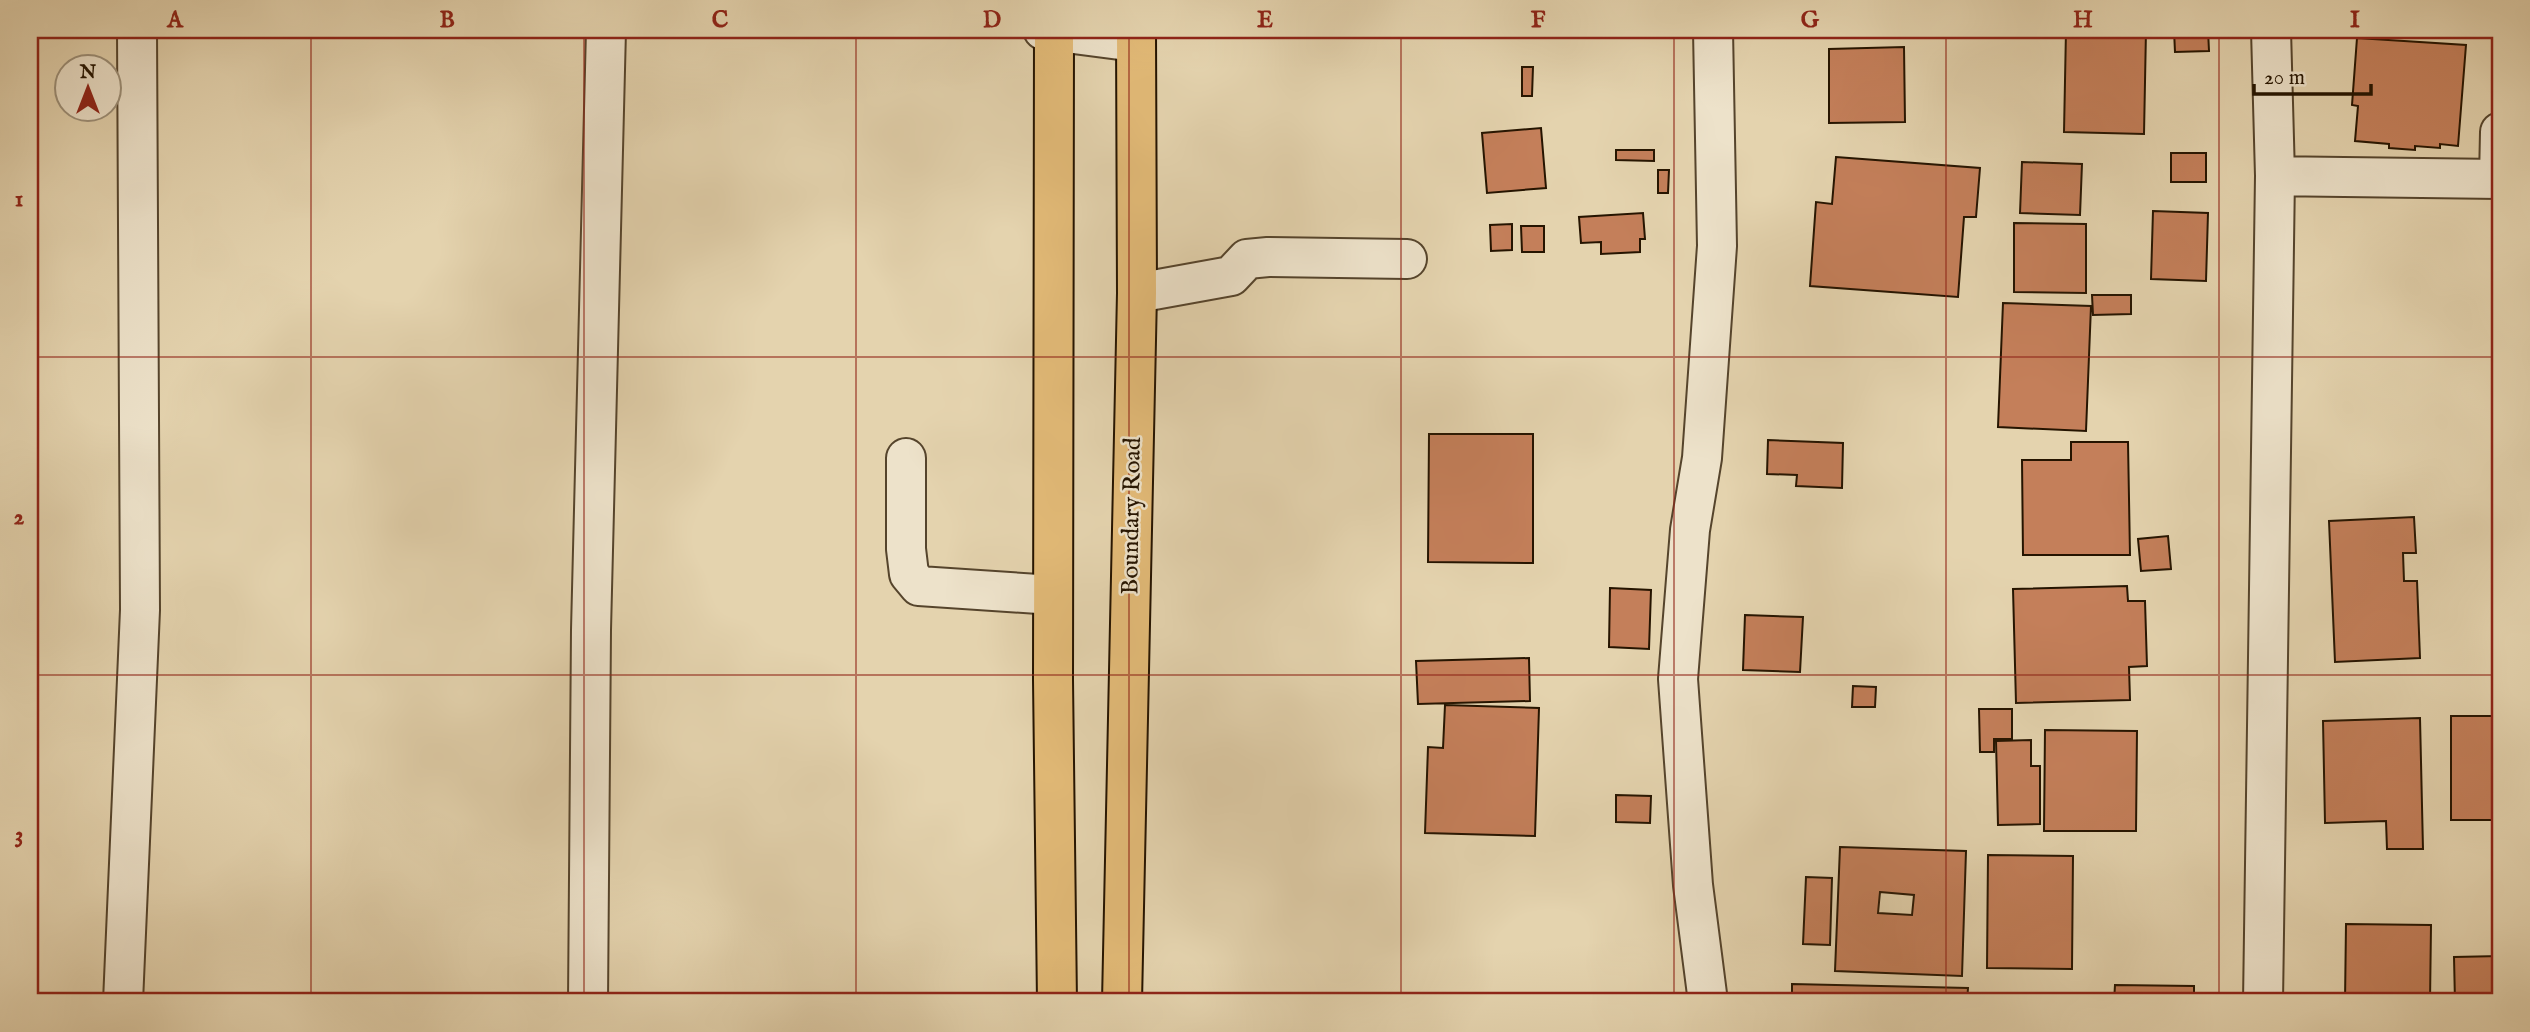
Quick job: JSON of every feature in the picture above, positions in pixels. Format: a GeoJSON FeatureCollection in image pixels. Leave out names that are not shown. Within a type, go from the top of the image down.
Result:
{"type":"FeatureCollection","features":[{"type":"Feature","properties":{"kind":"main road"},"geometry":{"type":"LineString","coordinates":[[1054,30],[1053,595],[1057,1002]]}},
{"type":"Feature","properties":{"kind":"main road","name":"Boundary Road"},"geometry":{"type":"LineString","coordinates":[[1122,1002],[1137,293],[1136,36]]}},
{"type":"Feature","properties":{"kind":"street"},"geometry":{"type":"LineString","coordinates":[[122,1002],[140,610],[137,30]]}},
{"type":"Feature","properties":{"kind":"street"},"geometry":{"type":"LineString","coordinates":[[588,1002],[591,630],[606,30]]}},
{"type":"Feature","properties":{"kind":"street"},"geometry":{"type":"LineString","coordinates":[[1043,30],[1136,36]]}},
{"type":"Feature","properties":{"kind":"street"},"geometry":{"type":"LineString","coordinates":[[1707,1002],[1693,886],[1678,679],[1690,530],[1702,458],[1717,246],[1713,30]]}},
{"type":"Feature","properties":{"kind":"street"},"geometry":{"type":"LineString","coordinates":[[2263,1002],[2275,176],[2271,30]]}},
{"type":"Feature","properties":{"kind":"street"},"geometry":{"type":"LineString","coordinates":[[2275,176],[2500,179],[2500,132]]}},
{"type":"Feature","properties":{"kind":"street"},"geometry":{"type":"LineString","coordinates":[[1137,293],[1231,275],[1247,259],[1407,259]]}},
{"type":"Feature","properties":{"kind":"street"},"geometry":{"type":"LineString","coordinates":[[906,458],[906,549],[909,574],[919,586],[1053,595]]}},
{"type":"Feature","properties":{"kind":"building"},"geometry":{"type":"Polygon","coordinates":[[[2066,30],[2146,30],[2144,134],[2064,132],[2066,30]]]}},
{"type":"Feature","properties":{"kind":"building"},"geometry":{"type":"Polygon","coordinates":[[[2174,30],[2208,30],[2209,51],[2175,52],[2174,30]]]}},
{"type":"Feature","properties":{"kind":"building"},"geometry":{"type":"Polygon","coordinates":[[[2357,38],[2466,45],[2458,146],[2415,146],[2415,150],[2355,141],[2358,106],[2352,105],[2357,38]]]}},
{"type":"Feature","properties":{"kind":"building"},"geometry":{"type":"Polygon","coordinates":[[[1904,47],[1905,122],[1829,123],[1829,49],[1904,47]]]}},
{"type":"Feature","properties":{"kind":"building"},"geometry":{"type":"Polygon","coordinates":[[[1522,67],[1533,67],[1532,96],[1522,96],[1522,67]]]}},
{"type":"Feature","properties":{"kind":"building"},"geometry":{"type":"Polygon","coordinates":[[[1541,128],[1546,188],[1487,193],[1482,133],[1541,128]]]}},
{"type":"Feature","properties":{"kind":"building"},"geometry":{"type":"Polygon","coordinates":[[[1616,150],[1654,150],[1654,161],[1616,160],[1616,150]]]}},
{"type":"Feature","properties":{"kind":"building"},"geometry":{"type":"Polygon","coordinates":[[[2171,153],[2206,153],[2206,182],[2171,182],[2171,153]]]}},
{"type":"Feature","properties":{"kind":"building"},"geometry":{"type":"Polygon","coordinates":[[[1836,157],[1980,168],[1976,217],[1964,217],[1958,297],[1810,286],[1816,202],[1832,204],[1836,157]]]}},
{"type":"Feature","properties":{"kind":"building"},"geometry":{"type":"Polygon","coordinates":[[[2022,162],[2082,164],[2080,215],[2020,213],[2022,162]]]}},
{"type":"Feature","properties":{"kind":"building"},"geometry":{"type":"Polygon","coordinates":[[[1658,170],[1669,170],[1668,193],[1658,193],[1658,170]]]}},
{"type":"Feature","properties":{"kind":"building"},"geometry":{"type":"Polygon","coordinates":[[[2153,211],[2208,213],[2206,281],[2151,279],[2153,211]]]}},
{"type":"Feature","properties":{"kind":"building"},"geometry":{"type":"Polygon","coordinates":[[[1643,213],[1645,239],[1640,239],[1640,252],[1601,254],[1601,242],[1581,243],[1579,217],[1643,213]]]}},
{"type":"Feature","properties":{"kind":"building"},"geometry":{"type":"Polygon","coordinates":[[[2014,223],[2086,224],[2086,293],[2014,292],[2014,223]]]}},
{"type":"Feature","properties":{"kind":"building"},"geometry":{"type":"Polygon","coordinates":[[[1512,224],[1512,250],[1491,251],[1490,225],[1512,224]]]}},
{"type":"Feature","properties":{"kind":"building"},"geometry":{"type":"Polygon","coordinates":[[[1521,226],[1544,226],[1544,252],[1522,252],[1521,226]]]}},
{"type":"Feature","properties":{"kind":"building"},"geometry":{"type":"Polygon","coordinates":[[[2092,295],[2131,295],[2131,314],[2093,315],[2092,295]]]}},
{"type":"Feature","properties":{"kind":"building"},"geometry":{"type":"Polygon","coordinates":[[[2003,303],[2091,306],[2086,431],[1998,427],[2003,303]]]}},
{"type":"Feature","properties":{"kind":"building"},"geometry":{"type":"Polygon","coordinates":[[[1429,434],[1533,434],[1533,563],[1428,562],[1429,434]]]}},
{"type":"Feature","properties":{"kind":"building"},"geometry":{"type":"Polygon","coordinates":[[[1768,440],[1843,443],[1842,488],[1796,486],[1797,475],[1767,474],[1768,440]]]}},
{"type":"Feature","properties":{"kind":"building"},"geometry":{"type":"Polygon","coordinates":[[[2071,442],[2128,442],[2130,555],[2023,555],[2022,460],[2071,460],[2071,442]]]}},
{"type":"Feature","properties":{"kind":"building"},"geometry":{"type":"Polygon","coordinates":[[[2414,517],[2416,553],[2403,553],[2404,581],[2417,581],[2420,658],[2335,662],[2329,521],[2414,517]]]}},
{"type":"Feature","properties":{"kind":"building"},"geometry":{"type":"Polygon","coordinates":[[[2168,536],[2171,569],[2141,571],[2138,539],[2168,536]]]}},
{"type":"Feature","properties":{"kind":"building"},"geometry":{"type":"Polygon","coordinates":[[[2127,586],[2128,601],[2145,601],[2147,666],[2129,667],[2130,700],[2016,703],[2013,589],[2127,586]]]}},
{"type":"Feature","properties":{"kind":"building"},"geometry":{"type":"Polygon","coordinates":[[[1610,588],[1651,590],[1649,649],[1609,647],[1610,588]]]}},
{"type":"Feature","properties":{"kind":"building"},"geometry":{"type":"Polygon","coordinates":[[[1745,615],[1803,617],[1800,672],[1743,670],[1745,615]]]}},
{"type":"Feature","properties":{"kind":"building"},"geometry":{"type":"Polygon","coordinates":[[[1529,658],[1530,701],[1418,704],[1416,661],[1529,658]]]}},
{"type":"Feature","properties":{"kind":"building"},"geometry":{"type":"Polygon","coordinates":[[[1853,686],[1876,687],[1875,707],[1852,707],[1853,686]]]}},
{"type":"Feature","properties":{"kind":"building"},"geometry":{"type":"Polygon","coordinates":[[[1445,705],[1539,708],[1535,836],[1425,833],[1428,747],[1443,748],[1445,705]]]}},
{"type":"Feature","properties":{"kind":"building"},"geometry":{"type":"Polygon","coordinates":[[[1979,709],[2012,709],[2012,739],[1994,739],[1994,752],[1980,752],[1979,709]]]}},
{"type":"Feature","properties":{"kind":"building"},"geometry":{"type":"Polygon","coordinates":[[[2451,716],[2500,716],[2500,820],[2451,820],[2451,716]]]}},
{"type":"Feature","properties":{"kind":"building"},"geometry":{"type":"Polygon","coordinates":[[[2420,718],[2423,849],[2387,849],[2386,821],[2325,823],[2323,721],[2420,718]]]}},
{"type":"Feature","properties":{"kind":"building"},"geometry":{"type":"Polygon","coordinates":[[[2045,730],[2137,731],[2136,831],[2044,831],[2045,730]]]}},
{"type":"Feature","properties":{"kind":"building"},"geometry":{"type":"Polygon","coordinates":[[[2031,740],[2031,766],[2040,766],[2040,824],[1998,825],[1996,741],[2031,740]]]}},
{"type":"Feature","properties":{"kind":"building"},"geometry":{"type":"Polygon","coordinates":[[[1616,795],[1651,796],[1650,823],[1616,822],[1616,795]]]}},
{"type":"Feature","properties":{"kind":"building"},"geometry":{"type":"Polygon","coordinates":[[[1840,847],[1966,851],[1962,976],[1835,971],[1840,847]],[[1880,892],[1878,913],[1912,915],[1914,895],[1880,892]]]}},
{"type":"Feature","properties":{"kind":"building"},"geometry":{"type":"Polygon","coordinates":[[[1988,855],[2073,856],[2072,969],[1987,968],[1988,855]]]}},
{"type":"Feature","properties":{"kind":"building"},"geometry":{"type":"Polygon","coordinates":[[[1806,877],[1832,878],[1830,945],[1803,944],[1806,877]]]}},
{"type":"Feature","properties":{"kind":"building"},"geometry":{"type":"Polygon","coordinates":[[[2346,924],[2431,925],[2430,1002],[2345,1002],[2346,924]]]}},
{"type":"Feature","properties":{"kind":"building"},"geometry":{"type":"Polygon","coordinates":[[[2500,956],[2500,1002],[2455,1002],[2454,957],[2500,956]]]}},
{"type":"Feature","properties":{"kind":"building"},"geometry":{"type":"Polygon","coordinates":[[[1792,984],[1968,988],[1967,1002],[1792,1002],[1792,984]]]}},
{"type":"Feature","properties":{"kind":"building"},"geometry":{"type":"Polygon","coordinates":[[[2115,985],[2194,986],[2194,1002],[2114,1002],[2115,985]]]}}]}
